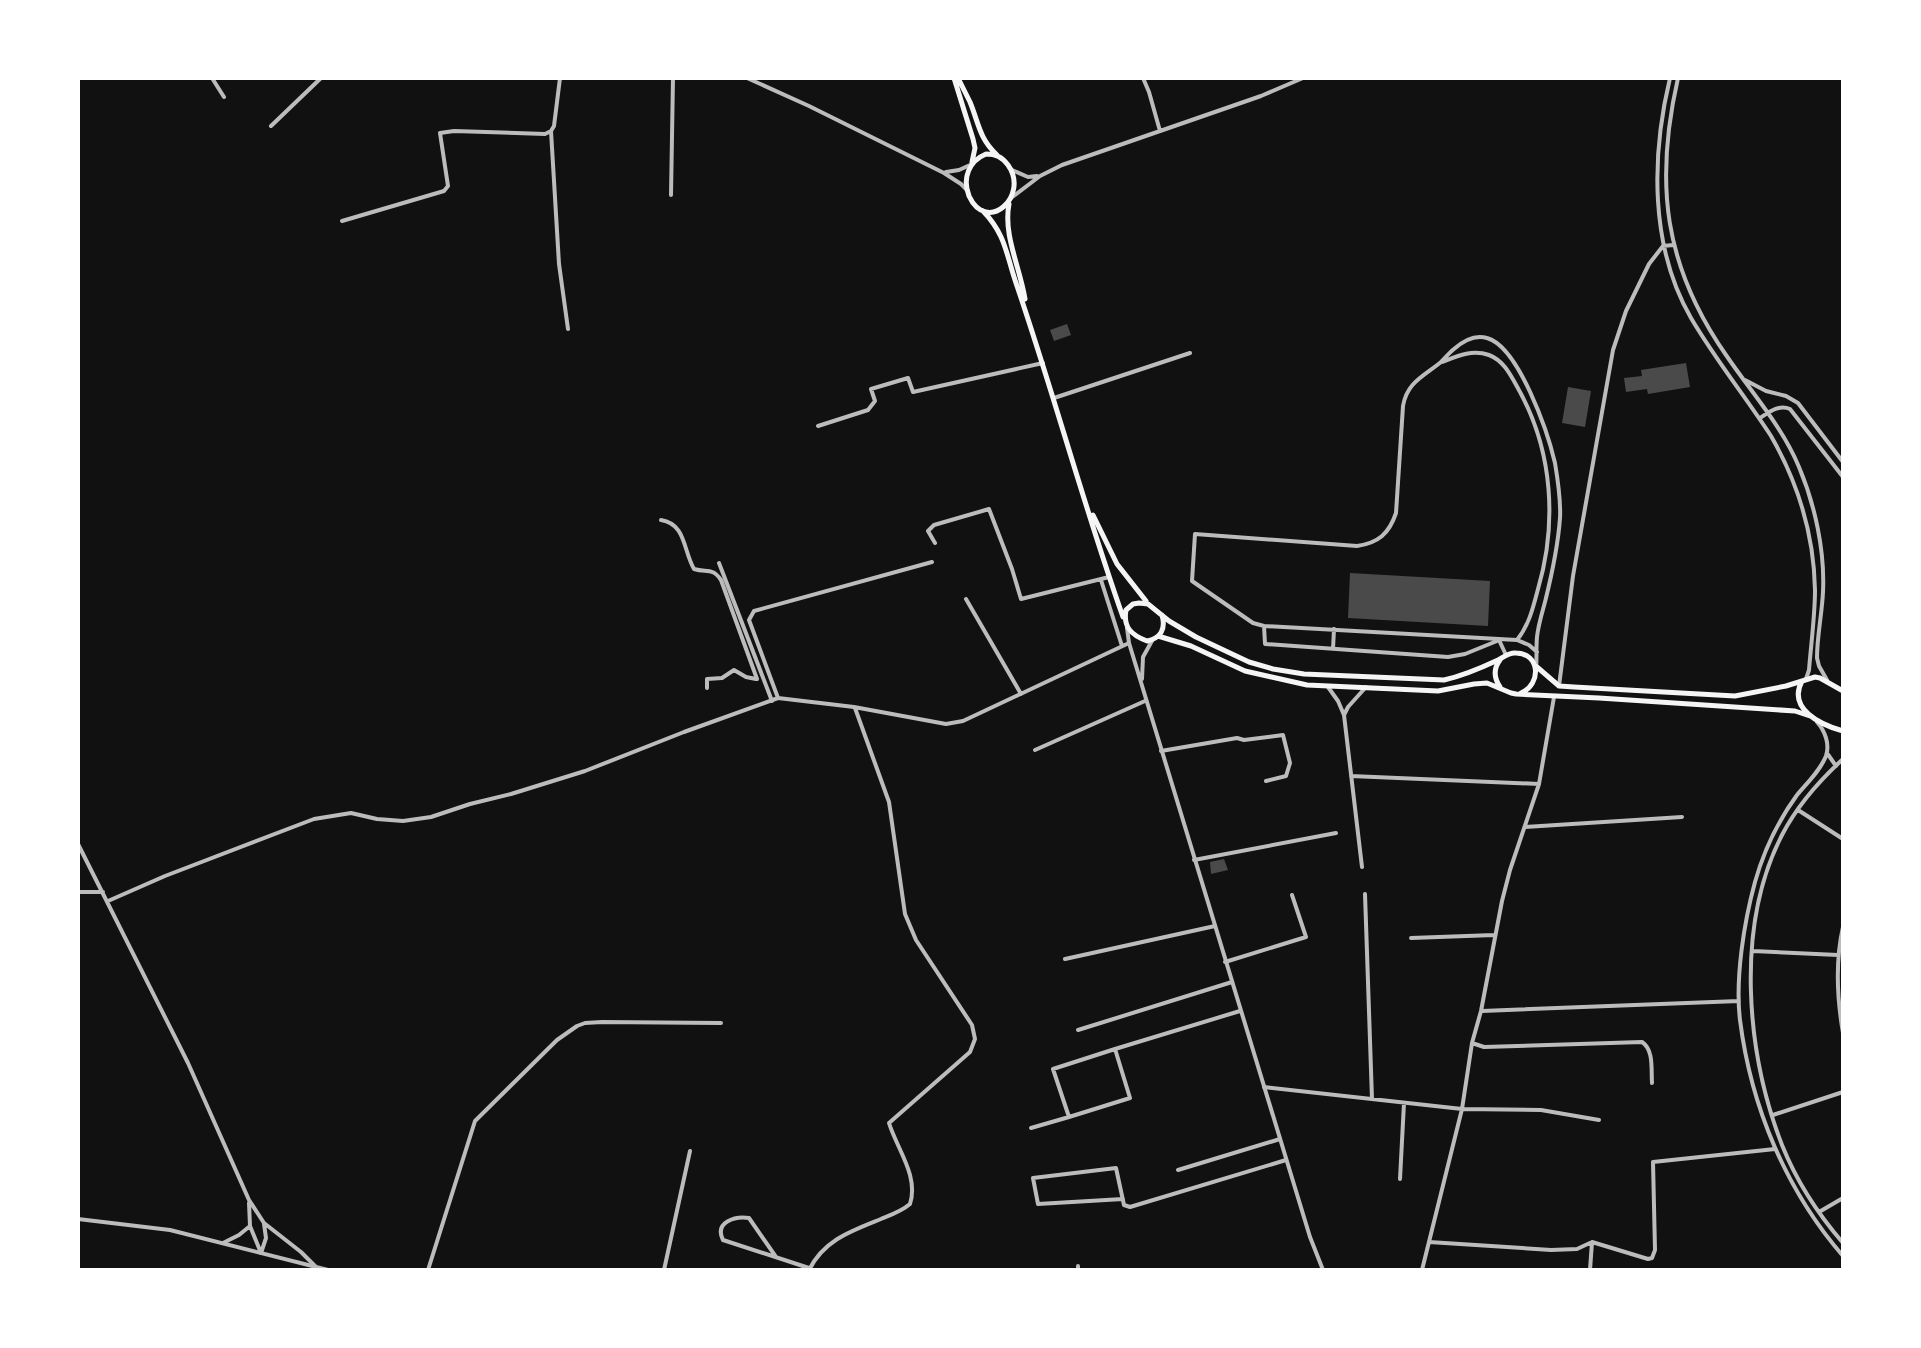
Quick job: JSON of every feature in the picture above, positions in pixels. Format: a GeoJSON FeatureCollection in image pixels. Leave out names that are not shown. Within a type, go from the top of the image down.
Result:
{"type":"FeatureCollection","features":[{"type":"Feature","properties":{"kind":"main road"},"geometry":{"type":"LineString","coordinates":[[956,78],[971,104],[981,137],[1011,169],[1014,185],[1008,231],[1027,312]]}},
{"type":"Feature","properties":{"kind":"main road"},"geometry":{"type":"LineString","coordinates":[[956,78],[975,148],[967,178],[968,191],[974,203],[1001,234],[1126,625],[1137,637],[1147,641],[1163,632],[1162,615]]}},
{"type":"Feature","properties":{"kind":"main road"},"geometry":{"type":"LineString","coordinates":[[971,164],[986,154],[997,156]]}},
{"type":"Feature","properties":{"kind":"main road"},"geometry":{"type":"LineString","coordinates":[[983,211],[1000,210],[1010,200]]}},
{"type":"Feature","properties":{"kind":"main road"},"geometry":{"type":"LineString","coordinates":[[1084,496],[1112,555],[1148,604]]}},
{"type":"Feature","properties":{"kind":"main road"},"geometry":{"type":"LineString","coordinates":[[1126,625],[1126,610],[1133,604],[1144,602],[1196,637],[1249,662],[1304,674],[1444,680],[1455,678],[1504,654],[1516,653],[1531,660],[1536,668],[1559,686],[1725,696],[1786,686],[1815,677],[1843,691]]}},
{"type":"Feature","properties":{"kind":"main road"},"geometry":{"type":"LineString","coordinates":[[1156,638],[1191,646],[1245,671],[1307,685],[1438,691],[1487,683],[1501,688]]}},
{"type":"Feature","properties":{"kind":"main road"},"geometry":{"type":"LineString","coordinates":[[1504,654],[1498,663],[1495,679],[1506,692],[1795,711],[1843,731]]}},
{"type":"Feature","properties":{"kind":"main road"},"geometry":{"type":"LineString","coordinates":[[1516,694],[1531,687],[1536,668]]}},
{"type":"Feature","properties":{"kind":"main road"},"geometry":{"type":"LineString","coordinates":[[1804,680],[1799,685],[1798,699],[1813,718]]}},
{"type":"Feature","properties":{"kind":"street"},"geometry":{"type":"LineString","coordinates":[[212,78],[224,97]]}},
{"type":"Feature","properties":{"kind":"street"},"geometry":{"type":"LineString","coordinates":[[271,126],[321,78]]}},
{"type":"Feature","properties":{"kind":"street"},"geometry":{"type":"LineString","coordinates":[[342,221],[444,191],[448,186],[440,133],[545,134],[551,131],[560,78]]}},
{"type":"Feature","properties":{"kind":"street"},"geometry":{"type":"LineString","coordinates":[[671,195],[673,78]]}},
{"type":"Feature","properties":{"kind":"street"},"geometry":{"type":"LineString","coordinates":[[747,78],[944,173],[968,191]]}},
{"type":"Feature","properties":{"kind":"street"},"geometry":{"type":"LineString","coordinates":[[1143,78],[1160,131]]}},
{"type":"Feature","properties":{"kind":"street"},"geometry":{"type":"LineString","coordinates":[[1010,200],[1040,176],[1062,165],[1261,96],[1303,78]]}},
{"type":"Feature","properties":{"kind":"street"},"geometry":{"type":"LineString","coordinates":[[1670,78],[1661,119],[1657,172],[1663,246],[1689,314],[1760,418],[1789,470],[1802,505],[1815,590],[1809,670],[1804,680]]}},
{"type":"Feature","properties":{"kind":"street"},"geometry":{"type":"LineString","coordinates":[[1678,78],[1668,149],[1667,209],[1673,245],[1697,310],[1773,420],[1799,467],[1820,542],[1823,588],[1817,658],[1828,682]]}},
{"type":"Feature","properties":{"kind":"street"},"geometry":{"type":"LineString","coordinates":[[551,131],[559,264],[568,329]]}},
{"type":"Feature","properties":{"kind":"street"},"geometry":{"type":"LineString","coordinates":[[944,173],[971,164]]}},
{"type":"Feature","properties":{"kind":"street"},"geometry":{"type":"LineString","coordinates":[[1011,169],[1028,177],[1040,176]]}},
{"type":"Feature","properties":{"kind":"street"},"geometry":{"type":"LineString","coordinates":[[1559,686],[1573,576],[1613,350],[1626,311],[1649,264],[1663,246],[1673,245]]}},
{"type":"Feature","properties":{"kind":"street"},"geometry":{"type":"LineString","coordinates":[[1536,668],[1537,652],[1537,637],[1554,561],[1560,516],[1557,479],[1545,429],[1534,401],[1513,361],[1486,337],[1469,338],[1451,351],[1414,382],[1404,399],[1396,513],[1381,538],[1372,544],[1357,546],[1195,534],[1192,581],[1253,623],[1515,640],[1537,652]]}},
{"type":"Feature","properties":{"kind":"street"},"geometry":{"type":"LineString","coordinates":[[1439,363],[1474,352],[1498,360],[1509,372],[1524,400],[1543,454],[1550,502],[1548,547],[1528,623],[1504,654]]}},
{"type":"Feature","properties":{"kind":"street"},"geometry":{"type":"LineString","coordinates":[[1054,398],[1190,353]]}},
{"type":"Feature","properties":{"kind":"street"},"geometry":{"type":"LineString","coordinates":[[818,426],[868,410],[875,401],[871,389],[908,378],[913,392],[1043,363]]}},
{"type":"Feature","properties":{"kind":"street"},"geometry":{"type":"LineString","coordinates":[[1742,378],[1756,387],[1798,403],[1843,462]]}},
{"type":"Feature","properties":{"kind":"street"},"geometry":{"type":"LineString","coordinates":[[1750,405],[1773,393]]}},
{"type":"Feature","properties":{"kind":"street"},"geometry":{"type":"LineString","coordinates":[[1773,393],[1779,398],[1773,420]]}},
{"type":"Feature","properties":{"kind":"street"},"geometry":{"type":"LineString","coordinates":[[1760,418],[1777,408],[1786,407],[1793,411],[1843,477]]}},
{"type":"Feature","properties":{"kind":"street"},"geometry":{"type":"LineString","coordinates":[[935,543],[928,531],[934,525],[989,509],[1021,599],[1109,577]]}},
{"type":"Feature","properties":{"kind":"street"},"geometry":{"type":"LineString","coordinates":[[661,520],[671,522],[680,531],[694,569],[711,571],[721,580],[757,679]]}},
{"type":"Feature","properties":{"kind":"street"},"geometry":{"type":"LineString","coordinates":[[1810,543],[1820,542]]}},
{"type":"Feature","properties":{"kind":"street"},"geometry":{"type":"LineString","coordinates":[[778,698],[749,620],[754,611],[932,562]]}},
{"type":"Feature","properties":{"kind":"street"},"geometry":{"type":"LineString","coordinates":[[719,563],[772,701]]}},
{"type":"Feature","properties":{"kind":"street"},"geometry":{"type":"LineString","coordinates":[[1100,579],[1122,646]]}},
{"type":"Feature","properties":{"kind":"street"},"geometry":{"type":"LineString","coordinates":[[966,599],[1021,694]]}},
{"type":"Feature","properties":{"kind":"street"},"geometry":{"type":"LineString","coordinates":[[1126,625],[1145,701],[1310,1237],[1323,1270]]}},
{"type":"Feature","properties":{"kind":"street"},"geometry":{"type":"LineString","coordinates":[[1264,626],[1265,644],[1448,657],[1475,651],[1499,640]]}},
{"type":"Feature","properties":{"kind":"street"},"geometry":{"type":"LineString","coordinates":[[1333,649],[1334,629]]}},
{"type":"Feature","properties":{"kind":"street"},"geometry":{"type":"LineString","coordinates":[[1142,685],[1143,657],[1156,638]]}},
{"type":"Feature","properties":{"kind":"street"},"geometry":{"type":"LineString","coordinates":[[1499,640],[1504,654]]}},
{"type":"Feature","properties":{"kind":"street"},"geometry":{"type":"LineString","coordinates":[[108,901],[314,819],[351,813],[403,821],[431,817],[585,771],[778,698],[854,707],[946,724],[963,721],[1129,643]]}},
{"type":"Feature","properties":{"kind":"street"},"geometry":{"type":"LineString","coordinates":[[707,688],[707,679],[722,678],[734,670],[765,683]]}},
{"type":"Feature","properties":{"kind":"street"},"geometry":{"type":"LineString","coordinates":[[1327,685],[1344,715],[1362,867]]}},
{"type":"Feature","properties":{"kind":"street"},"geometry":{"type":"LineString","coordinates":[[1344,715],[1366,687]]}},
{"type":"Feature","properties":{"kind":"street"},"geometry":{"type":"LineString","coordinates":[[1422,1270],[1462,1109],[1494,935],[1510,870],[1539,784],[1554,697]]}},
{"type":"Feature","properties":{"kind":"street"},"geometry":{"type":"LineString","coordinates":[[1035,750],[1145,701]]}},
{"type":"Feature","properties":{"kind":"street"},"geometry":{"type":"LineString","coordinates":[[776,1257],[749,1218],[744,1216],[725,1222],[721,1227],[723,1240],[809,1269],[820,1252],[844,1233],[910,1204],[912,1186],[909,1172],[889,1123],[970,1052],[975,1039],[972,1025],[916,940],[905,914],[889,802],[854,707]]}},
{"type":"Feature","properties":{"kind":"street"},"geometry":{"type":"LineString","coordinates":[[1813,718],[1824,732],[1827,753],[1836,766]]}},
{"type":"Feature","properties":{"kind":"street"},"geometry":{"type":"LineString","coordinates":[[1161,751],[1237,738],[1244,740],[1283,735],[1290,763],[1286,776],[1266,781]]}},
{"type":"Feature","properties":{"kind":"street"},"geometry":{"type":"LineString","coordinates":[[1827,753],[1775,829],[1758,870],[1744,933],[1739,1001],[1753,1084],[1775,1149],[1806,1209],[1843,1256]]}},
{"type":"Feature","properties":{"kind":"street"},"geometry":{"type":"LineString","coordinates":[[1843,759],[1812,790],[1798,810],[1783,834],[1767,872],[1758,909],[1751,999],[1756,1047],[1772,1115],[1802,1186],[1843,1243]]}},
{"type":"Feature","properties":{"kind":"street"},"geometry":{"type":"LineString","coordinates":[[1351,776],[1539,784]]}},
{"type":"Feature","properties":{"kind":"street"},"geometry":{"type":"LineString","coordinates":[[1798,810],[1843,839]]}},
{"type":"Feature","properties":{"kind":"street"},"geometry":{"type":"LineString","coordinates":[[1524,827],[1682,817]]}},
{"type":"Feature","properties":{"kind":"street"},"geometry":{"type":"LineString","coordinates":[[1194,860],[1336,833]]}},
{"type":"Feature","properties":{"kind":"street"},"geometry":{"type":"LineString","coordinates":[[78,844],[188,1063],[249,1200],[264,1223],[316,1267]]}},
{"type":"Feature","properties":{"kind":"street"},"geometry":{"type":"LineString","coordinates":[[78,892],[103,892]]}},
{"type":"Feature","properties":{"kind":"street"},"geometry":{"type":"LineString","coordinates":[[1365,894],[1372,1099]]}},
{"type":"Feature","properties":{"kind":"street"},"geometry":{"type":"LineString","coordinates":[[1225,962],[1306,937],[1292,895]]}},
{"type":"Feature","properties":{"kind":"street"},"geometry":{"type":"LineString","coordinates":[[1065,959],[1215,926]]}},
{"type":"Feature","properties":{"kind":"street"},"geometry":{"type":"LineString","coordinates":[[1843,927],[1837,991],[1843,1033]]}},
{"type":"Feature","properties":{"kind":"street"},"geometry":{"type":"LineString","coordinates":[[1411,938],[1494,935]]}},
{"type":"Feature","properties":{"kind":"street"},"geometry":{"type":"LineString","coordinates":[[1753,951],[1838,955]]}},
{"type":"Feature","properties":{"kind":"street"},"geometry":{"type":"LineString","coordinates":[[1078,1030],[1232,982]]}},
{"type":"Feature","properties":{"kind":"street"},"geometry":{"type":"LineString","coordinates":[[1481,1011],[1739,1001]]}},
{"type":"Feature","properties":{"kind":"street"},"geometry":{"type":"LineString","coordinates":[[1069,1117],[1053,1069],[1240,1011]]}},
{"type":"Feature","properties":{"kind":"street"},"geometry":{"type":"LineString","coordinates":[[428,1270],[475,1121],[557,1040],[585,1023],[721,1023]]}},
{"type":"Feature","properties":{"kind":"street"},"geometry":{"type":"LineString","coordinates":[[1472,1043],[1484,1047],[1642,1042],[1650,1050],[1652,1083]]}},
{"type":"Feature","properties":{"kind":"street"},"geometry":{"type":"LineString","coordinates":[[1031,1128],[1130,1098],[1115,1049]]}},
{"type":"Feature","properties":{"kind":"street"},"geometry":{"type":"LineString","coordinates":[[1264,1087],[1462,1109],[1541,1110],[1599,1120]]}},
{"type":"Feature","properties":{"kind":"street"},"geometry":{"type":"LineString","coordinates":[[1772,1115],[1843,1092]]}},
{"type":"Feature","properties":{"kind":"street"},"geometry":{"type":"LineString","coordinates":[[1400,1179],[1404,1103]]}},
{"type":"Feature","properties":{"kind":"street"},"geometry":{"type":"LineString","coordinates":[[1178,1170],[1280,1139]]}},
{"type":"Feature","properties":{"kind":"street"},"geometry":{"type":"LineString","coordinates":[[1429,1242],[1551,1250],[1577,1249],[1592,1242],[1652,1258],[1655,1250],[1653,1162],[1775,1149]]}},
{"type":"Feature","properties":{"kind":"street"},"geometry":{"type":"LineString","coordinates":[[664,1270],[690,1151]]}},
{"type":"Feature","properties":{"kind":"street"},"geometry":{"type":"LineString","coordinates":[[1123,1199],[1038,1204],[1033,1178],[1116,1168],[1123,1199],[1124,1205],[1130,1207],[1286,1160]]}},
{"type":"Feature","properties":{"kind":"street"},"geometry":{"type":"LineString","coordinates":[[1819,1212],[1843,1198]]}},
{"type":"Feature","properties":{"kind":"street"},"geometry":{"type":"LineString","coordinates":[[249,1200],[250,1226],[261,1253]]}},
{"type":"Feature","properties":{"kind":"street"},"geometry":{"type":"LineString","coordinates":[[78,1219],[143,1226],[328,1270]]}},
{"type":"Feature","properties":{"kind":"street"},"geometry":{"type":"LineString","coordinates":[[261,1253],[266,1238],[264,1223]]}},
{"type":"Feature","properties":{"kind":"street"},"geometry":{"type":"LineString","coordinates":[[223,1243],[250,1226]]}},
{"type":"Feature","properties":{"kind":"street"},"geometry":{"type":"LineString","coordinates":[[1590,1270],[1592,1242]]}},
{"type":"Feature","properties":{"kind":"building"},"geometry":{"type":"Polygon","coordinates":[[[1067,324],[1071,335],[1054,341],[1050,330],[1067,324]]]}},
{"type":"Feature","properties":{"kind":"building"},"geometry":{"type":"Polygon","coordinates":[[[1686,363],[1690,387],[1648,394],[1647,389],[1626,392],[1624,378],[1642,376],[1641,370],[1686,363]]]}},
{"type":"Feature","properties":{"kind":"building"},"geometry":{"type":"Polygon","coordinates":[[[1568,387],[1591,391],[1585,427],[1562,423],[1568,387]]]}},
{"type":"Feature","properties":{"kind":"building"},"geometry":{"type":"Polygon","coordinates":[[[1350,573],[1490,581],[1488,626],[1348,618],[1350,573]]]}},
{"type":"Feature","properties":{"kind":"building"},"geometry":{"type":"Polygon","coordinates":[[[1224,859],[1228,870],[1211,874],[1210,862],[1224,859]]]}}]}
